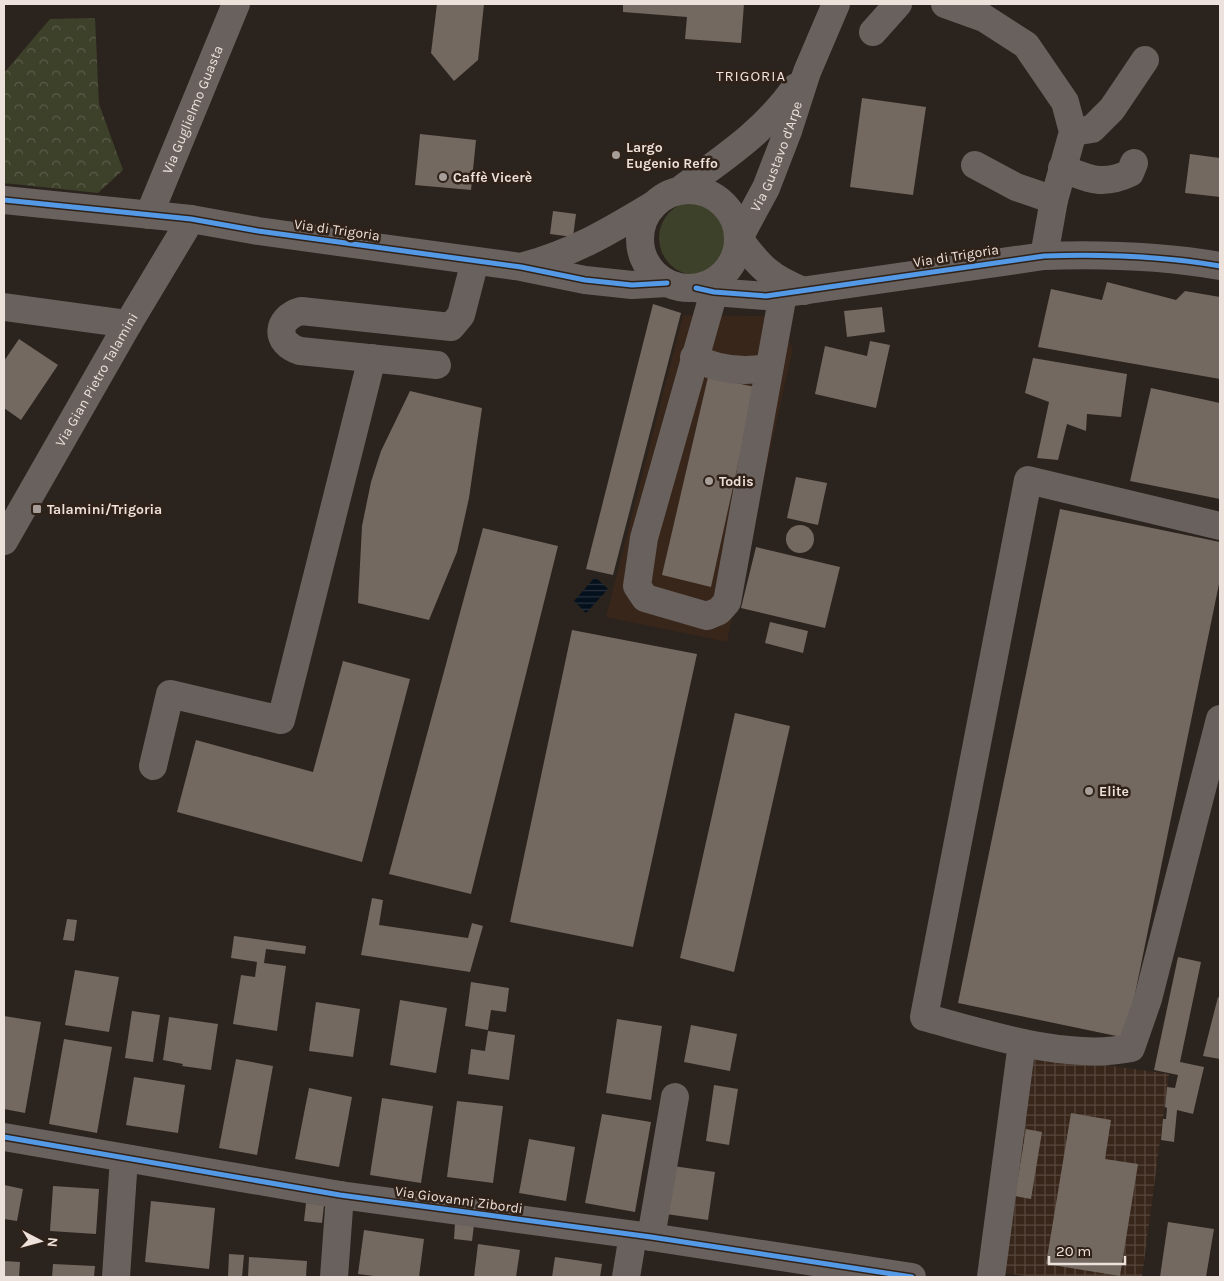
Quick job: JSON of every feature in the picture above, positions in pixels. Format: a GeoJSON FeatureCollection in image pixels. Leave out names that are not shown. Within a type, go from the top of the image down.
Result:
{"type":"FeatureCollection","features":[{"type":"Feature","properties":{"kind":"street","name":"Via Guglielmo Guasta"},"geometry":{"type":"LineString","coordinates":[[149,215],[236,4]]}},
{"type":"Feature","properties":{"kind":"street","name":"Via Gustavo d'Arpe"},"geometry":{"type":"LineString","coordinates":[[739,238],[766,188],[788,131],[807,72],[836,4]]}},
{"type":"Feature","properties":{"kind":"street"},"geometry":{"type":"LineString","coordinates":[[873,32],[898,4]]}},
{"type":"Feature","properties":{"kind":"street"},"geometry":{"type":"LineString","coordinates":[[945,4],[984,18],[1026,45],[1065,102],[1072,132],[1054,200],[1044,256]]}},
{"type":"Feature","properties":{"kind":"street"},"geometry":{"type":"LineString","coordinates":[[1072,132],[1092,129],[1112,109],[1145,60]]}},
{"type":"Feature","properties":{"kind":"street","name":"Via Gustavo d'Arpe"},"geometry":{"type":"LineString","coordinates":[[680,190],[764,127],[807,72]]}},
{"type":"Feature","properties":{"kind":"street"},"geometry":{"type":"LineString","coordinates":[[1062,168],[1091,181],[1117,180],[1130,173],[1134,163]]}},
{"type":"Feature","properties":{"kind":"street"},"geometry":{"type":"LineString","coordinates":[[975,165],[1016,187],[1054,200]]}},
{"type":"Feature","properties":{"kind":"street"},"geometry":{"type":"LineString","coordinates":[[705,290],[681,288],[667,284],[654,274],[640,248],[640,232],[644,218],[653,205],[665,195],[680,190],[697,190],[714,195],[727,206],[736,221],[739,238],[734,259],[722,276],[705,290],[694,358],[644,538],[637,586],[645,598],[707,616],[719,611],[727,602],[769,368],[794,293],[761,267],[739,238]]}},
{"type":"Feature","properties":{"kind":"street","name":"Via di Trigoria"},"geometry":{"type":"LineString","coordinates":[[4,200],[191,220],[520,267],[585,280],[623,284],[667,284]]}},
{"type":"Feature","properties":{"kind":"street","name":"Via di Trigoria"},"geometry":{"type":"LineString","coordinates":[[520,267],[564,254],[589,243],[653,205]]}},
{"type":"Feature","properties":{"kind":"street","name":"Via Gian Pietro Talamini"},"geometry":{"type":"LineString","coordinates":[[4,541],[128,324],[191,220]]}},
{"type":"Feature","properties":{"kind":"street","name":"Via di Trigoria"},"geometry":{"type":"LineString","coordinates":[[705,290],[758,296],[794,293],[974,264],[1044,256],[1089,254],[1134,256],[1220,266]]}},
{"type":"Feature","properties":{"kind":"street"},"geometry":{"type":"LineString","coordinates":[[437,365],[291,348],[281,336],[282,327],[287,318],[301,311],[451,326],[461,315],[475,261]]}},
{"type":"Feature","properties":{"kind":"street"},"geometry":{"type":"LineString","coordinates":[[4,307],[128,324]]}},
{"type":"Feature","properties":{"kind":"street"},"geometry":{"type":"LineString","coordinates":[[153,766],[170,694],[282,720],[372,358]]}},
{"type":"Feature","properties":{"kind":"street"},"geometry":{"type":"LineString","coordinates":[[694,358],[708,365],[750,371],[769,368]]}},
{"type":"Feature","properties":{"kind":"street"},"geometry":{"type":"LineString","coordinates":[[1220,526],[1028,480],[924,1017],[1022,1043],[1108,1053],[1132,1048],[1148,999],[1220,719]]}},
{"type":"Feature","properties":{"kind":"street"},"geometry":{"type":"LineString","coordinates":[[991,1277],[1022,1043]]}},
{"type":"Feature","properties":{"kind":"street"},"geometry":{"type":"LineString","coordinates":[[626,1277],[642,1236],[675,1097]]}},
{"type":"Feature","properties":{"kind":"street","name":"Via Giovanni Zibordi"},"geometry":{"type":"LineString","coordinates":[[4,1137],[340,1195],[642,1236],[809,1270],[912,1277]]}},
{"type":"Feature","properties":{"kind":"street"},"geometry":{"type":"LineString","coordinates":[[116,1277],[124,1158]]}},
{"type":"Feature","properties":{"kind":"street"},"geometry":{"type":"LineString","coordinates":[[334,1277],[340,1195]]}},
{"type":"Feature","properties":{"kind":"shaded area"},"geometry":{"type":"Polygon","coordinates":[[[683,315],[775,316],[793,349],[727,642],[606,617],[683,315]]]}},
{"type":"Feature","properties":{"kind":"shaded area"},"geometry":{"type":"Polygon","coordinates":[[[1034,1055],[1169,1074],[1142,1277],[1032,1277],[1004,1273],[1034,1055]]]}},
{"type":"Feature","properties":{"kind":"green space"},"geometry":{"type":"Polygon","coordinates":[[[95,18],[99,104],[123,170],[98,193],[4,183],[4,73],[50,19],[95,18]]]}},
{"type":"Feature","properties":{"kind":"green space","name":"Largo Eugenio Reffo"},"geometry":{"type":"Polygon","coordinates":[[[696,201],[717,207],[727,217],[733,238],[727,259],[717,269],[696,275],[675,269],[665,259],[659,238],[665,217],[675,207],[696,201]]]}},
{"type":"Feature","properties":{"kind":"water"},"geometry":{"type":"Polygon","coordinates":[[[595,577],[608,589],[586,613],[574,601],[595,577]]]}},
{"type":"Feature","properties":{"kind":"building"},"geometry":{"type":"Polygon","coordinates":[[[437,4],[484,4],[478,60],[454,81],[431,53],[437,4]]]}},
{"type":"Feature","properties":{"kind":"building"},"geometry":{"type":"Polygon","coordinates":[[[623,4],[744,4],[741,43],[685,39],[687,17],[623,12],[623,4]]]}},
{"type":"Feature","properties":{"kind":"building"},"geometry":{"type":"Polygon","coordinates":[[[862,98],[926,107],[913,195],[850,187],[862,98]]]}},
{"type":"Feature","properties":{"kind":"building"},"geometry":{"type":"Polygon","coordinates":[[[420,134],[476,140],[471,190],[415,185],[420,134]]]}},
{"type":"Feature","properties":{"kind":"building"},"geometry":{"type":"Polygon","coordinates":[[[1190,154],[1220,158],[1220,197],[1185,193],[1190,154]]]}},
{"type":"Feature","properties":{"kind":"building"},"geometry":{"type":"Polygon","coordinates":[[[553,211],[576,214],[573,237],[550,234],[553,211]]]}},
{"type":"Feature","properties":{"kind":"building"},"geometry":{"type":"Polygon","coordinates":[[[1107,282],[1176,300],[1185,291],[1220,297],[1220,379],[1038,347],[1051,289],[1102,300],[1107,282]]]}},
{"type":"Feature","properties":{"kind":"building"},"geometry":{"type":"Polygon","coordinates":[[[653,304],[681,313],[613,575],[586,569],[653,304]]]}},
{"type":"Feature","properties":{"kind":"building"},"geometry":{"type":"Polygon","coordinates":[[[882,307],[885,332],[847,337],[844,311],[882,307]]]}},
{"type":"Feature","properties":{"kind":"building"},"geometry":{"type":"Polygon","coordinates":[[[19,339],[58,365],[21,420],[4,408],[4,361],[19,339]]]}},
{"type":"Feature","properties":{"kind":"building"},"geometry":{"type":"Polygon","coordinates":[[[870,341],[890,345],[876,408],[815,394],[825,346],[867,356],[870,341]]]}},
{"type":"Feature","properties":{"kind":"building"},"geometry":{"type":"Polygon","coordinates":[[[1033,358],[1127,374],[1121,417],[1087,414],[1086,431],[1067,424],[1058,460],[1037,458],[1049,402],[1025,393],[1033,358]]]}},
{"type":"Feature","properties":{"kind":"building","name":"Todis"},"geometry":{"type":"Polygon","coordinates":[[[708,377],[755,387],[711,587],[662,575],[708,377]]]}},
{"type":"Feature","properties":{"kind":"building"},"geometry":{"type":"Polygon","coordinates":[[[1151,388],[1220,403],[1220,499],[1130,481],[1151,388]]]}},
{"type":"Feature","properties":{"kind":"building"},"geometry":{"type":"Polygon","coordinates":[[[410,391],[482,408],[469,498],[457,552],[429,620],[358,603],[362,526],[371,482],[381,451],[410,391]]]}},
{"type":"Feature","properties":{"kind":"building"},"geometry":{"type":"Polygon","coordinates":[[[796,477],[827,483],[818,525],[787,518],[796,477]]]}},
{"type":"Feature","properties":{"kind":"building","name":"Elite"},"geometry":{"type":"Polygon","coordinates":[[[1060,509],[1220,542],[1220,579],[1126,1038],[958,1003],[1060,509]]]}},
{"type":"Feature","properties":{"kind":"building"},"geometry":{"type":"Polygon","coordinates":[[[800,525],[810,529],[814,539],[810,549],[800,553],[790,549],[786,539],[790,529],[800,525]]]}},
{"type":"Feature","properties":{"kind":"building"},"geometry":{"type":"Polygon","coordinates":[[[483,528],[558,546],[471,894],[389,874],[483,528]]]}},
{"type":"Feature","properties":{"kind":"building"},"geometry":{"type":"Polygon","coordinates":[[[756,547],[840,567],[825,628],[741,608],[756,547]]]}},
{"type":"Feature","properties":{"kind":"building"},"geometry":{"type":"Polygon","coordinates":[[[770,622],[808,631],[803,653],[765,643],[770,622]]]}},
{"type":"Feature","properties":{"kind":"building"},"geometry":{"type":"Polygon","coordinates":[[[572,630],[697,654],[633,947],[510,922],[572,630]]]}},
{"type":"Feature","properties":{"kind":"building"},"geometry":{"type":"Polygon","coordinates":[[[343,661],[410,679],[362,862],[177,812],[196,740],[313,772],[343,661]]]}},
{"type":"Feature","properties":{"kind":"building"},"geometry":{"type":"Polygon","coordinates":[[[735,713],[790,726],[734,972],[680,958],[735,713]]]}},
{"type":"Feature","properties":{"kind":"building"},"geometry":{"type":"Polygon","coordinates":[[[372,898],[383,900],[379,925],[468,938],[472,923],[483,926],[470,972],[361,955],[372,898]]]}},
{"type":"Feature","properties":{"kind":"building"},"geometry":{"type":"Polygon","coordinates":[[[67,919],[77,920],[74,941],[63,940],[67,919]]]}},
{"type":"Feature","properties":{"kind":"building"},"geometry":{"type":"Polygon","coordinates":[[[234,936],[306,946],[305,954],[266,949],[264,963],[286,966],[277,1031],[233,1024],[241,975],[255,977],[257,962],[231,958],[234,936]]]}},
{"type":"Feature","properties":{"kind":"building"},"geometry":{"type":"Polygon","coordinates":[[[1178,957],[1201,962],[1180,1062],[1204,1067],[1193,1114],[1177,1110],[1174,1142],[1161,1140],[1163,1119],[1166,1119],[1167,1087],[1175,1088],[1178,1075],[1154,1070],[1178,957]]]}},
{"type":"Feature","properties":{"kind":"building"},"geometry":{"type":"Polygon","coordinates":[[[75,970],[119,977],[109,1032],[65,1025],[75,970]]]}},
{"type":"Feature","properties":{"kind":"building"},"geometry":{"type":"Polygon","coordinates":[[[471,982],[509,988],[506,1012],[491,1010],[488,1030],[465,1026],[471,982]]]}},
{"type":"Feature","properties":{"kind":"building"},"geometry":{"type":"Polygon","coordinates":[[[1218,997],[1220,998],[1220,1059],[1203,1056],[1218,997]]]}},
{"type":"Feature","properties":{"kind":"building"},"geometry":{"type":"Polygon","coordinates":[[[400,1000],[447,1008],[436,1073],[390,1065],[400,1000]]]}},
{"type":"Feature","properties":{"kind":"building"},"geometry":{"type":"Polygon","coordinates":[[[316,1002],[360,1009],[353,1057],[309,1051],[316,1002]]]}},
{"type":"Feature","properties":{"kind":"building"},"geometry":{"type":"Polygon","coordinates":[[[132,1011],[160,1015],[153,1062],[125,1058],[132,1011]]]}},
{"type":"Feature","properties":{"kind":"building"},"geometry":{"type":"Polygon","coordinates":[[[4,1016],[41,1022],[25,1113],[4,1109],[4,1016]]]}},
{"type":"Feature","properties":{"kind":"building"},"geometry":{"type":"Polygon","coordinates":[[[169,1017],[218,1024],[211,1070],[182,1066],[183,1064],[163,1060],[169,1017]]]}},
{"type":"Feature","properties":{"kind":"building"},"geometry":{"type":"Polygon","coordinates":[[[617,1019],[662,1026],[651,1100],[606,1093],[617,1019]]]}},
{"type":"Feature","properties":{"kind":"building"},"geometry":{"type":"Polygon","coordinates":[[[691,1025],[737,1034],[730,1071],[684,1062],[691,1025]]]}},
{"type":"Feature","properties":{"kind":"building"},"geometry":{"type":"Polygon","coordinates":[[[488,1031],[515,1035],[509,1080],[468,1074],[471,1049],[485,1051],[488,1031]]]}},
{"type":"Feature","properties":{"kind":"building"},"geometry":{"type":"Polygon","coordinates":[[[64,1039],[112,1047],[97,1133],[49,1124],[64,1039]]]}},
{"type":"Feature","properties":{"kind":"building"},"geometry":{"type":"Polygon","coordinates":[[[236,1059],[273,1066],[257,1155],[219,1148],[236,1059]]]}},
{"type":"Feature","properties":{"kind":"building"},"geometry":{"type":"Polygon","coordinates":[[[134,1077],[185,1085],[178,1133],[126,1125],[134,1077]]]}},
{"type":"Feature","properties":{"kind":"building"},"geometry":{"type":"Polygon","coordinates":[[[714,1085],[738,1089],[729,1145],[706,1141],[714,1085]]]}},
{"type":"Feature","properties":{"kind":"building"},"geometry":{"type":"Polygon","coordinates":[[[309,1088],[352,1097],[339,1167],[295,1159],[309,1088]]]}},
{"type":"Feature","properties":{"kind":"building"},"geometry":{"type":"Polygon","coordinates":[[[382,1098],[433,1106],[421,1183],[370,1175],[382,1098]]]}},
{"type":"Feature","properties":{"kind":"building"},"geometry":{"type":"Polygon","coordinates":[[[457,1101],[503,1106],[493,1183],[447,1177],[457,1101]]]}},
{"type":"Feature","properties":{"kind":"building"},"geometry":{"type":"Polygon","coordinates":[[[1071,1113],[1111,1120],[1105,1159],[1138,1164],[1120,1276],[1046,1264],[1071,1113]]]}},
{"type":"Feature","properties":{"kind":"building"},"geometry":{"type":"Polygon","coordinates":[[[602,1114],[651,1122],[635,1212],[585,1203],[602,1114]]]}},
{"type":"Feature","properties":{"kind":"building"},"geometry":{"type":"Polygon","coordinates":[[[1026,1129],[1042,1132],[1031,1199],[1015,1196],[1026,1129]]]}},
{"type":"Feature","properties":{"kind":"building"},"geometry":{"type":"Polygon","coordinates":[[[529,1139],[575,1147],[566,1201],[519,1193],[529,1139]]]}},
{"type":"Feature","properties":{"kind":"building"},"geometry":{"type":"Polygon","coordinates":[[[673,1166],[715,1172],[708,1220],[666,1214],[673,1166]]]}},
{"type":"Feature","properties":{"kind":"building"},"geometry":{"type":"Polygon","coordinates":[[[4,1185],[23,1189],[17,1221],[4,1219],[4,1185]]]}},
{"type":"Feature","properties":{"kind":"building"},"geometry":{"type":"Polygon","coordinates":[[[53,1186],[99,1189],[96,1234],[50,1231],[53,1186]]]}},
{"type":"Feature","properties":{"kind":"building"},"geometry":{"type":"Polygon","coordinates":[[[151,1201],[215,1208],[209,1269],[145,1262],[151,1201]]]}},
{"type":"Feature","properties":{"kind":"building"},"geometry":{"type":"Polygon","coordinates":[[[306,1203],[324,1205],[322,1223],[304,1221],[306,1203]]]}},
{"type":"Feature","properties":{"kind":"building"},"geometry":{"type":"Polygon","coordinates":[[[1168,1222],[1214,1229],[1206,1277],[1160,1277],[1168,1222]]]}},
{"type":"Feature","properties":{"kind":"building"},"geometry":{"type":"Polygon","coordinates":[[[455,1223],[474,1225],[472,1241],[454,1239],[455,1223]]]}},
{"type":"Feature","properties":{"kind":"building"},"geometry":{"type":"Polygon","coordinates":[[[364,1230],[424,1239],[419,1277],[382,1277],[358,1274],[364,1230]]]}},
{"type":"Feature","properties":{"kind":"building"},"geometry":{"type":"Polygon","coordinates":[[[478,1244],[520,1250],[516,1277],[474,1277],[478,1244]]]}},
{"type":"Feature","properties":{"kind":"building"},"geometry":{"type":"Polygon","coordinates":[[[229,1254],[244,1255],[242,1277],[228,1277],[229,1254]]]}},
{"type":"Feature","properties":{"kind":"building"},"geometry":{"type":"Polygon","coordinates":[[[249,1257],[307,1261],[306,1277],[248,1277],[249,1257]]]}},
{"type":"Feature","properties":{"kind":"building"},"geometry":{"type":"Polygon","coordinates":[[[555,1257],[602,1264],[600,1277],[552,1277],[555,1257]]]}},
{"type":"Feature","properties":{"kind":"building"},"geometry":{"type":"Polygon","coordinates":[[[4,1261],[20,1262],[19,1277],[4,1277],[4,1261]]]}},
{"type":"Feature","properties":{"kind":"building"},"geometry":{"type":"Polygon","coordinates":[[[53,1264],[95,1266],[94,1277],[52,1277],[53,1264]]]}},
{"type":"Feature","properties":{"kind":"cycle path"},"geometry":{"type":"LineString","coordinates":[[4,200],[191,219],[258,231],[521,267],[585,280],[632,285],[667,283]]}},
{"type":"Feature","properties":{"kind":"cycle path"},"geometry":{"type":"LineString","coordinates":[[696,288],[714,292],[766,296],[1044,256],[1132,256],[1220,266]]}},
{"type":"Feature","properties":{"kind":"cycle path"},"geometry":{"type":"LineString","coordinates":[[4,1137],[340,1195],[651,1237],[912,1277]]}},
{"type":"Feature","properties":{"kind":"place","name":"Largo Eugenio Reffo"},"geometry":{"type":"Point","coordinates":[616,155]}},
{"type":"Feature","properties":{"kind":"place","name":"Caffè Vicerè"},"geometry":{"type":"Point","coordinates":[443,177]}},
{"type":"Feature","properties":{"kind":"place","name":"Todis"},"geometry":{"type":"Point","coordinates":[709,481]}},
{"type":"Feature","properties":{"kind":"place","name":"Talamini/Trigoria"},"geometry":{"type":"Point","coordinates":[37,509]}},
{"type":"Feature","properties":{"kind":"place","name":"Elite"},"geometry":{"type":"Point","coordinates":[1089,791]}},
{"type":"Feature","properties":{"kind":"district","name":"TRIGORIA"},"geometry":{"type":"Point","coordinates":[751,76]}}]}
